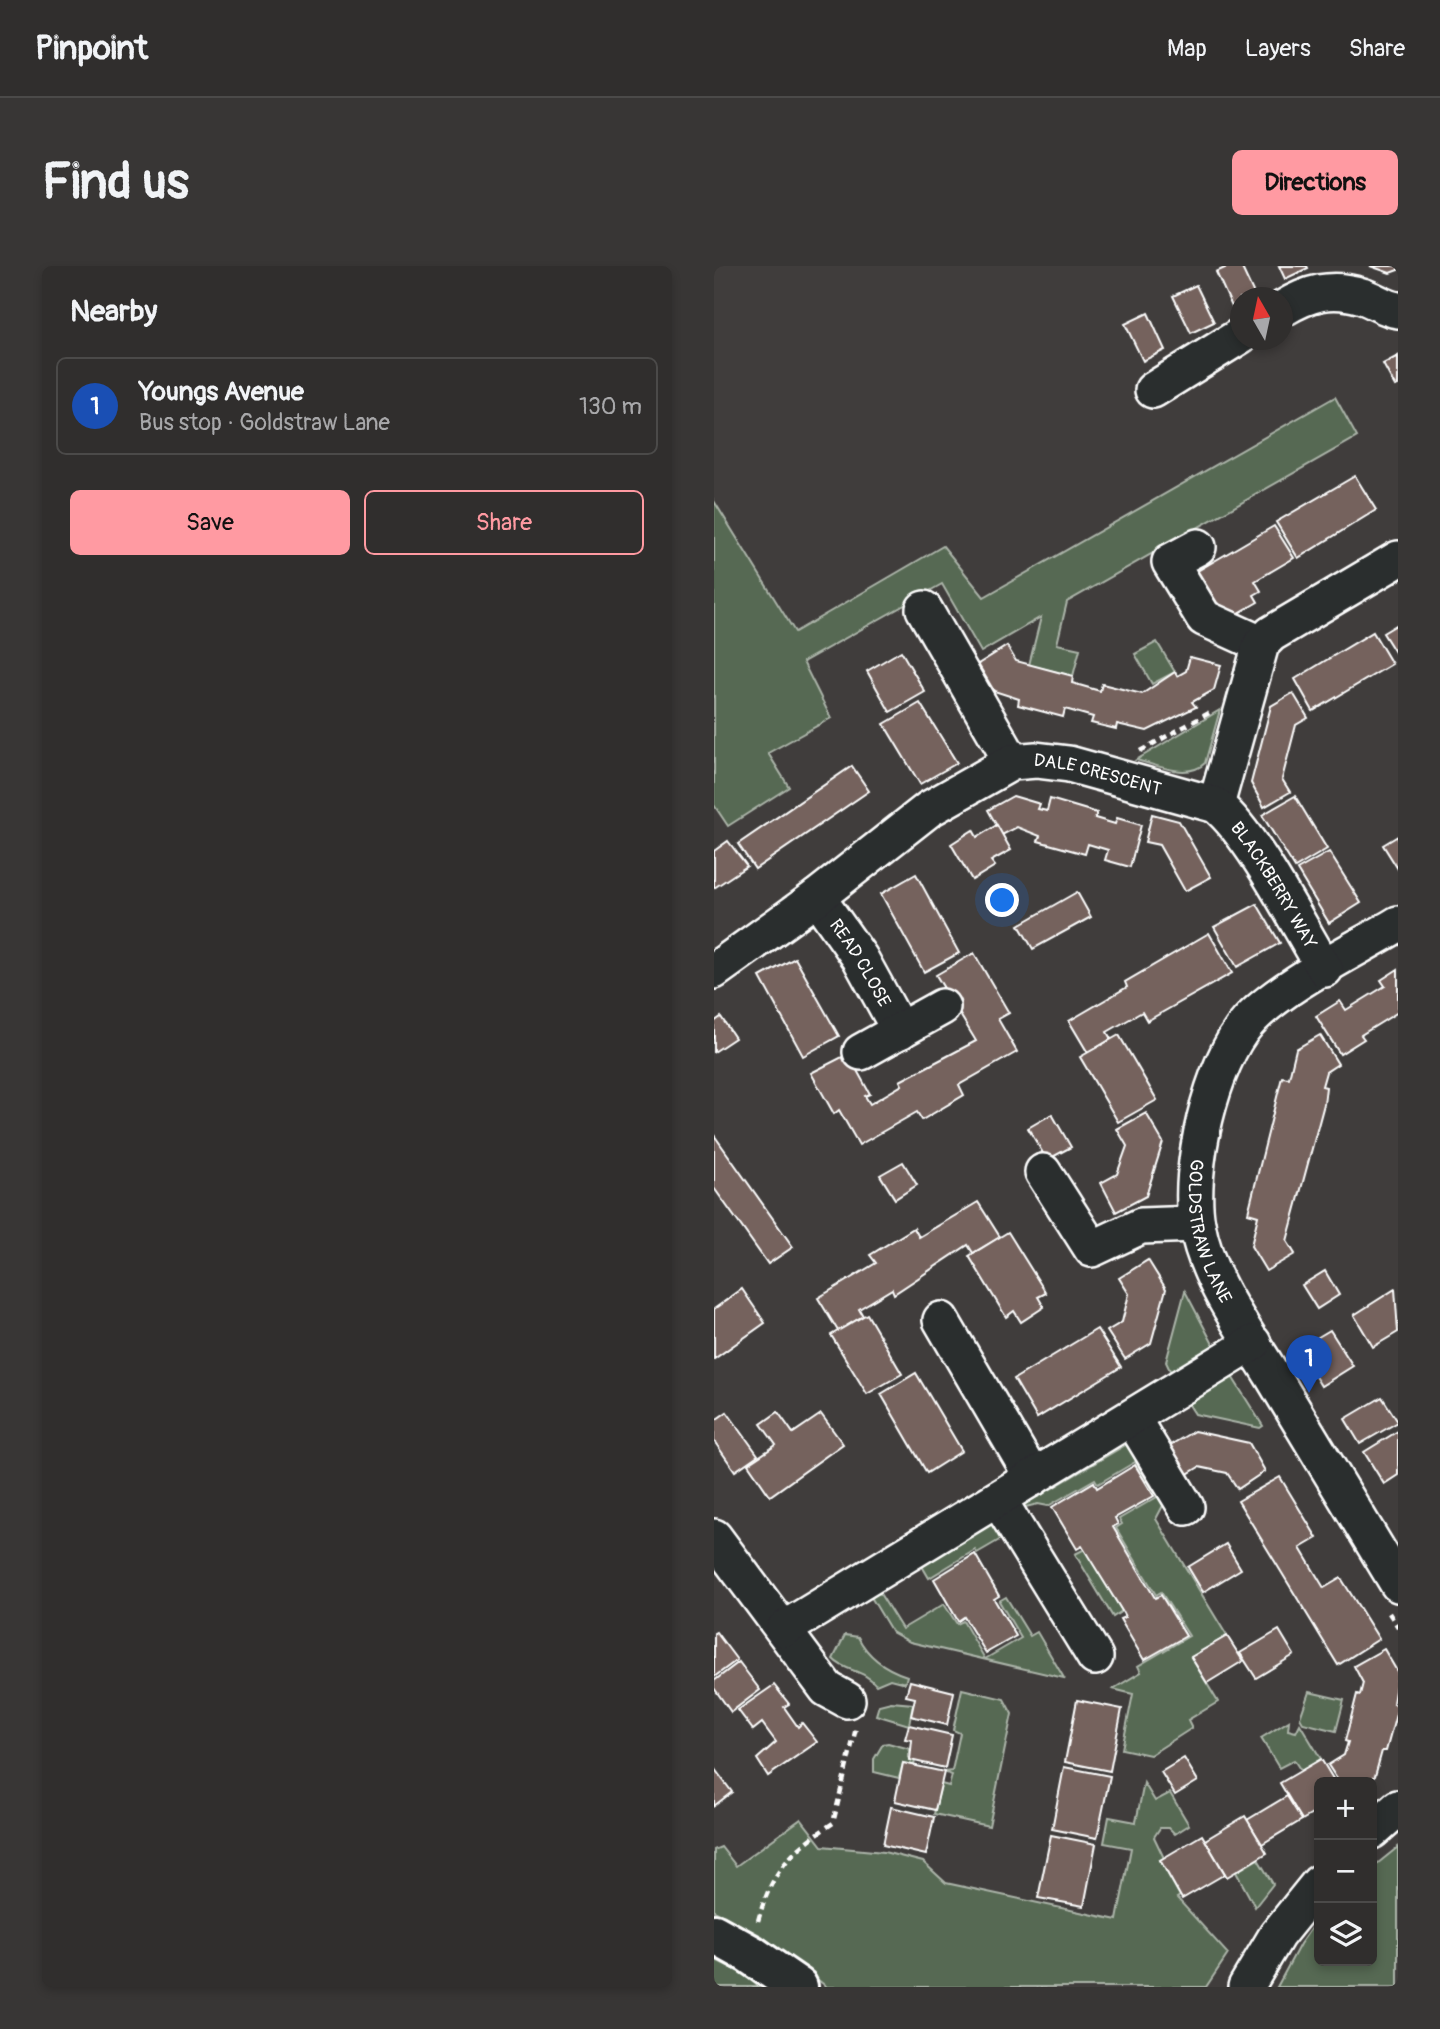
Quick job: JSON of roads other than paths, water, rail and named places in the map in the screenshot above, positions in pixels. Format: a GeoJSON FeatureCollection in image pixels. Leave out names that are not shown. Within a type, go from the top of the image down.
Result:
{"type":"FeatureCollection","features":[{"type":"Feature","properties":{"kind":"highway"},"geometry":{"type":"LineString","coordinates":[[714,1934],[798,1987]]}},
{"type":"Feature","properties":{"kind":"street"},"geometry":{"type":"LineString","coordinates":[[1293,304],[1322,290],[1364,296],[1384,307],[1398,310]]}},
{"type":"Feature","properties":{"kind":"street"},"geometry":{"type":"LineString","coordinates":[[1153,390],[1230,342]]}},
{"type":"Feature","properties":{"kind":"street"},"geometry":{"type":"LineString","coordinates":[[1198,547],[1170,562],[1203,618],[1261,644]]}},
{"type":"Feature","properties":{"kind":"street"},"geometry":{"type":"LineString","coordinates":[[1216,805],[1245,692],[1261,644],[1271,634],[1398,559]]}},
{"type":"Feature","properties":{"kind":"street"},"geometry":{"type":"LineString","coordinates":[[924,609],[1012,762]]}},
{"type":"Feature","properties":{"kind":"street","name":"DALE CRESCENT"},"geometry":{"type":"LineString","coordinates":[[714,971],[817,897],[929,809],[1012,762],[1069,764],[1216,805]]}},
{"type":"Feature","properties":{"kind":"street","name":"BLACKBERRY WAY"},"geometry":{"type":"LineString","coordinates":[[1216,805],[1229,816],[1244,837],[1325,969]]}},
{"type":"Feature","properties":{"kind":"street","name":"READ CLOSE"},"geometry":{"type":"LineString","coordinates":[[817,897],[860,958],[900,1031]]}},
{"type":"Feature","properties":{"kind":"street","name":"GOLDSTRAW LANE"},"geometry":{"type":"LineString","coordinates":[[1391,1594],[1218,1282],[1197,1224],[1195,1181],[1198,1151],[1209,1104],[1227,1057],[1246,1024],[1271,1000],[1398,924]]}},
{"type":"Feature","properties":{"kind":"street"},"geometry":{"type":"LineString","coordinates":[[861,1052],[942,1007]]}},
{"type":"Feature","properties":{"kind":"street"},"geometry":{"type":"LineString","coordinates":[[1043,1172],[1092,1250],[1141,1226],[1197,1224]]}},
{"type":"Feature","properties":{"kind":"street"},"geometry":{"type":"LineString","coordinates":[[941,1319],[1033,1478]]}},
{"type":"Feature","properties":{"kind":"street"},"geometry":{"type":"LineString","coordinates":[[784,1629],[1253,1343]]}},
{"type":"Feature","properties":{"kind":"street"},"geometry":{"type":"LineString","coordinates":[[1132,1418],[1186,1507]]}},
{"type":"Feature","properties":{"kind":"street"},"geometry":{"type":"LineString","coordinates":[[998,1499],[1095,1657]]}},
{"type":"Feature","properties":{"kind":"street"},"geometry":{"type":"LineString","coordinates":[[714,1537],[827,1689],[848,1700]]}},
{"type":"Feature","properties":{"kind":"street"},"geometry":{"type":"LineString","coordinates":[[1377,1827],[1398,1808]]}},
{"type":"Feature","properties":{"kind":"street"},"geometry":{"type":"LineString","coordinates":[[1246,1987],[1277,1936],[1314,1889]]}},
{"type":"Feature","properties":{"kind":"place","name":"Youngs Avenue"},"geometry":{"type":"Point","coordinates":[1309,1393]}}]}
